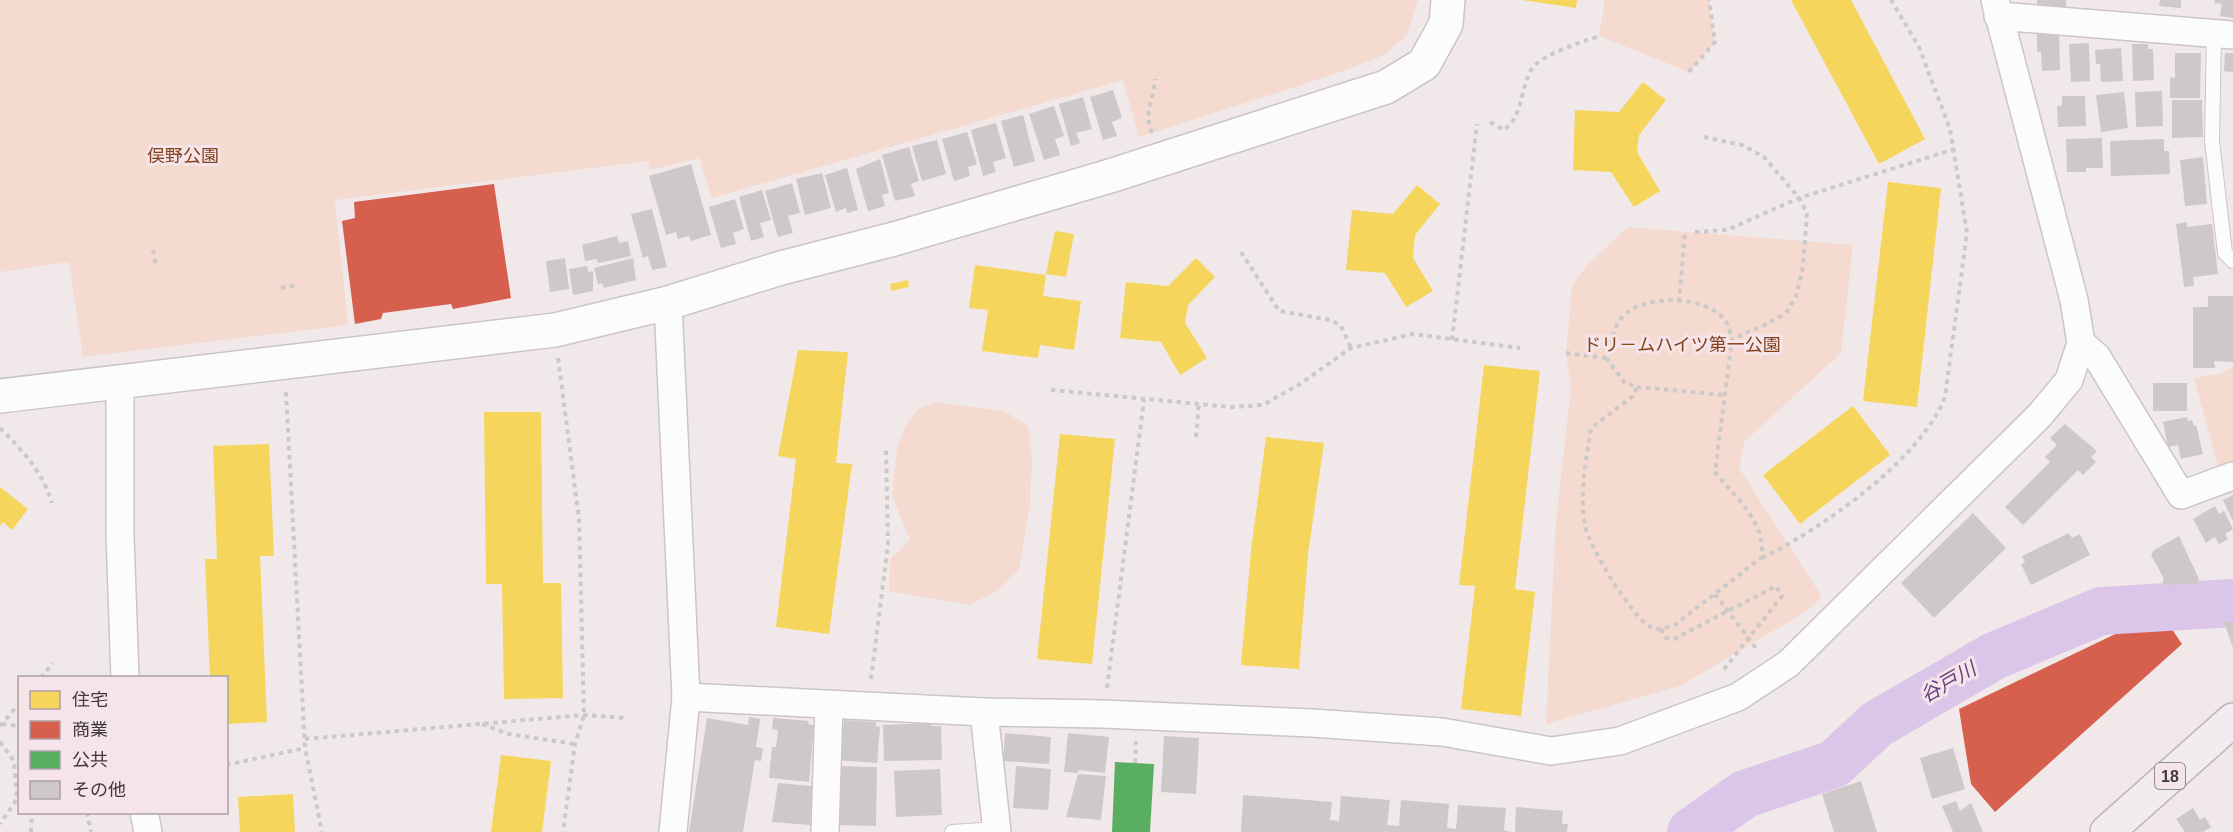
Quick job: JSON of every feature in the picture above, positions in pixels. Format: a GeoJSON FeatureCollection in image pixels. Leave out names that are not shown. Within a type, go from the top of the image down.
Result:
{"type":"FeatureCollection","features":[{"type":"Feature","properties":{"kind":"main road","name":"18"},"geometry":{"type":"LineString","coordinates":[[2107,832],[2233,720]]}},
{"type":"Feature","properties":{"kind":"street"},"geometry":{"type":"LineString","coordinates":[[0,396],[555,330],[668,303],[781,268],[894,239],[1110,176],[1386,87],[1424,64],[1446,24],[1448,0]]}},
{"type":"Feature","properties":{"kind":"street"},"geometry":{"type":"LineString","coordinates":[[686,697],[984,712],[1103,714],[1442,732],[1551,752],[1620,741],[1738,697],[1788,664],[2040,415],[2069,380],[2081,343],[2073,300],[1997,8],[2223,34]]}},
{"type":"Feature","properties":{"kind":"street"},"geometry":{"type":"LineString","coordinates":[[668,303],[686,697],[672,832]]}},
{"type":"Feature","properties":{"kind":"street"},"geometry":{"type":"LineString","coordinates":[[2081,343],[2097,357],[2181,495],[2233,476]]}},
{"type":"Feature","properties":{"kind":"street"},"geometry":{"type":"LineString","coordinates":[[120,382],[120,535],[125,676]]}},
{"type":"Feature","properties":{"kind":"street"},"geometry":{"type":"LineString","coordinates":[[825,832],[829,705]]}},
{"type":"Feature","properties":{"kind":"street"},"geometry":{"type":"LineString","coordinates":[[984,712],[997,831]]}},
{"type":"Feature","properties":{"kind":"street"},"geometry":{"type":"LineString","coordinates":[[144,814],[148,832]]}},
{"type":"Feature","properties":{"kind":"lane"},"geometry":{"type":"LineString","coordinates":[[2223,34],[2212,141],[2225,253],[2233,261]]}},
{"type":"Feature","properties":{"kind":"lane"},"geometry":{"type":"LineString","coordinates":[[952,832],[997,831]]}},
{"type":"Feature","properties":{"kind":"path"},"geometry":{"type":"LineString","coordinates":[[1689,72],[1715,42],[1709,0]]}},
{"type":"Feature","properties":{"kind":"path"},"geometry":{"type":"LineString","coordinates":[[1637,387],[1633,396],[1591,428],[1584,484],[1585,526],[1595,554],[1632,608],[1649,626],[1661,629],[1676,624],[1761,558],[1792,543],[1889,473],[1938,415],[1945,397],[1967,233],[1955,149],[1919,47],[1891,0]]}},
{"type":"Feature","properties":{"kind":"path"},"geometry":{"type":"LineString","coordinates":[[1490,122],[1504,130],[1514,122],[1532,68],[1553,54],[1599,36]]}},
{"type":"Feature","properties":{"kind":"path"},"geometry":{"type":"LineString","coordinates":[[1152,132],[1147,123],[1147,111],[1154,92],[1155,79]]}},
{"type":"Feature","properties":{"kind":"path"},"geometry":{"type":"LineString","coordinates":[[1452,339],[1477,124]]}},
{"type":"Feature","properties":{"kind":"path"},"geometry":{"type":"LineString","coordinates":[[1704,137],[1742,145],[1764,157],[1798,198],[1807,213],[1803,267],[1796,297],[1786,313],[1766,325],[1732,339]]}},
{"type":"Feature","properties":{"kind":"path"},"geometry":{"type":"LineString","coordinates":[[1695,232],[1727,230],[1798,198],[1955,149]]}},
{"type":"Feature","properties":{"kind":"path"},"geometry":{"type":"LineString","coordinates":[[1679,302],[1685,231]]}},
{"type":"Feature","properties":{"kind":"path"},"geometry":{"type":"LineString","coordinates":[[153,250],[156,266]]}},
{"type":"Feature","properties":{"kind":"path"},"geometry":{"type":"LineString","coordinates":[[1241,252],[1279,312],[1331,320],[1341,326],[1351,348]]}},
{"type":"Feature","properties":{"kind":"path"},"geometry":{"type":"LineString","coordinates":[[281,288],[297,285]]}},
{"type":"Feature","properties":{"kind":"path"},"geometry":{"type":"LineString","coordinates":[[1606,358],[1622,317],[1637,304],[1658,300],[1679,302],[1707,308],[1726,321],[1732,339],[1716,472],[1760,529],[1764,545],[1761,558]]}},
{"type":"Feature","properties":{"kind":"path"},"geometry":{"type":"LineString","coordinates":[[555,330],[579,519],[584,716],[575,744],[563,832]]}},
{"type":"Feature","properties":{"kind":"path"},"geometry":{"type":"LineString","coordinates":[[1051,390],[1231,407],[1263,405],[1300,384],[1351,348],[1413,334],[1520,348]]}},
{"type":"Feature","properties":{"kind":"path"},"geometry":{"type":"LineString","coordinates":[[1566,353],[1606,358],[1625,383],[1637,387],[1724,395]]}},
{"type":"Feature","properties":{"kind":"path"},"geometry":{"type":"LineString","coordinates":[[285,362],[305,748],[322,832]]}},
{"type":"Feature","properties":{"kind":"path"},"geometry":{"type":"LineString","coordinates":[[1103,714],[1144,400]]}},
{"type":"Feature","properties":{"kind":"path"},"geometry":{"type":"LineString","coordinates":[[1196,437],[1199,403]]}},
{"type":"Feature","properties":{"kind":"path"},"geometry":{"type":"LineString","coordinates":[[0,428],[30,459],[45,482],[52,503]]}},
{"type":"Feature","properties":{"kind":"path"},"geometry":{"type":"LineString","coordinates":[[868,707],[888,545],[886,448]]}},
{"type":"Feature","properties":{"kind":"path"},"geometry":{"type":"LineString","coordinates":[[1661,629],[1666,638],[1674,639],[1776,586],[1782,596],[1707,690],[1716,706]]}},
{"type":"Feature","properties":{"kind":"path"},"geometry":{"type":"LineString","coordinates":[[1715,594],[1774,673]]}},
{"type":"Feature","properties":{"kind":"path"},"geometry":{"type":"LineString","coordinates":[[43,676],[53,663]]}},
{"type":"Feature","properties":{"kind":"path"},"geometry":{"type":"LineString","coordinates":[[1,725],[18,705]]}},
{"type":"Feature","properties":{"kind":"path"},"geometry":{"type":"LineString","coordinates":[[305,739],[584,716],[626,718]]}},
{"type":"Feature","properties":{"kind":"path"},"geometry":{"type":"LineString","coordinates":[[481,724],[508,734],[575,744]]}},
{"type":"Feature","properties":{"kind":"path"},"geometry":{"type":"LineString","coordinates":[[1,725],[18,726]]}},
{"type":"Feature","properties":{"kind":"path"},"geometry":{"type":"LineString","coordinates":[[0,742],[14,761],[18,799],[0,824]]}},
{"type":"Feature","properties":{"kind":"path"},"geometry":{"type":"LineString","coordinates":[[228,765],[305,748]]}},
{"type":"Feature","properties":{"kind":"path"},"geometry":{"type":"LineString","coordinates":[[31,832],[32,814]]}},
{"type":"Feature","properties":{"kind":"path"},"geometry":{"type":"LineString","coordinates":[[87,814],[91,832]]}},
{"type":"Feature","properties":{"kind":"green space","name":"俣野公園"},"geometry":{"type":"Polygon","coordinates":[[[0,0],[1418,0],[1407,35],[1384,55],[1335,74],[1139,137],[1123,80],[712,198],[699,158],[650,170],[648,161],[335,200],[348,325],[83,357],[69,262],[0,272],[0,0]]]}},
{"type":"Feature","properties":{"kind":"green space"},"geometry":{"type":"Polygon","coordinates":[[[1605,0],[1709,0],[1715,42],[1689,72],[1599,36],[1605,0]]]}},
{"type":"Feature","properties":{"kind":"green space","name":"ドリ－ムハイツ第一公園"},"geometry":{"type":"Polygon","coordinates":[[[1628,227],[1853,245],[1841,353],[1744,442],[1739,468],[1822,597],[1807,611],[1680,686],[1546,724],[1556,520],[1571,389],[1566,353],[1572,286],[1586,266],[1628,227]]]}},
{"type":"Feature","properties":{"kind":"green space"},"geometry":{"type":"Polygon","coordinates":[[[2233,367],[2233,461],[2218,467],[2194,378],[2219,374],[2233,367]]]}},
{"type":"Feature","properties":{"kind":"green space"},"geometry":{"type":"Polygon","coordinates":[[[935,402],[1004,411],[1028,426],[1032,458],[1030,504],[1019,569],[996,592],[969,605],[889,591],[890,559],[910,540],[892,495],[897,448],[906,425],[919,409],[935,402]]]}},
{"type":"Feature","properties":{"kind":"building: 住宅"},"geometry":{"type":"Polygon","coordinates":[[[1522,0],[1577,0],[1576,8],[1522,0]]]}},
{"type":"Feature","properties":{"kind":"building: 住宅"},"geometry":{"type":"Polygon","coordinates":[[[1791,0],[1851,0],[1925,139],[1879,164],[1791,0]]]}},
{"type":"Feature","properties":{"kind":"building: 住宅"},"geometry":{"type":"Polygon","coordinates":[[[1643,82],[1666,100],[1639,135],[1637,152],[1660,191],[1634,207],[1611,172],[1573,170],[1575,110],[1619,112],[1643,82]]]}},
{"type":"Feature","properties":{"kind":"building: 住宅"},"geometry":{"type":"Polygon","coordinates":[[[1888,182],[1941,188],[1917,407],[1863,401],[1888,182]]]}},
{"type":"Feature","properties":{"kind":"building: 住宅"},"geometry":{"type":"Polygon","coordinates":[[[1417,185],[1440,204],[1415,235],[1413,258],[1433,291],[1406,307],[1385,273],[1346,270],[1352,210],[1393,214],[1417,185]]]}},
{"type":"Feature","properties":{"kind":"building: 住宅"},"geometry":{"type":"Polygon","coordinates":[[[1055,231],[1074,234],[1066,277],[1046,274],[1055,231]]]}},
{"type":"Feature","properties":{"kind":"building: 住宅"},"geometry":{"type":"Polygon","coordinates":[[[1196,258],[1215,277],[1188,305],[1185,323],[1207,358],[1180,375],[1161,342],[1120,338],[1126,282],[1168,286],[1196,258]]]}},
{"type":"Feature","properties":{"kind":"building: 住宅"},"geometry":{"type":"Polygon","coordinates":[[[975,265],[1046,275],[1043,296],[1081,301],[1074,350],[1040,345],[1038,358],[982,351],[988,310],[969,308],[975,265]]]}},
{"type":"Feature","properties":{"kind":"building: 住宅"},"geometry":{"type":"Polygon","coordinates":[[[908,280],[909,287],[891,291],[890,284],[908,280]]]}},
{"type":"Feature","properties":{"kind":"building: 住宅"},"geometry":{"type":"Polygon","coordinates":[[[798,350],[848,352],[836,463],[852,464],[829,634],[776,627],[796,459],[778,456],[798,350]]]}},
{"type":"Feature","properties":{"kind":"building: 住宅"},"geometry":{"type":"Polygon","coordinates":[[[1484,365],[1540,371],[1515,589],[1535,592],[1521,716],[1461,709],[1475,586],[1459,585],[1484,365]]]}},
{"type":"Feature","properties":{"kind":"building: 住宅"},"geometry":{"type":"Polygon","coordinates":[[[1853,406],[1890,455],[1800,524],[1763,475],[1853,406]]]}},
{"type":"Feature","properties":{"kind":"building: 住宅"},"geometry":{"type":"Polygon","coordinates":[[[484,412],[541,412],[543,583],[561,583],[563,698],[504,699],[502,584],[486,584],[484,412]]]}},
{"type":"Feature","properties":{"kind":"building: 住宅"},"geometry":{"type":"Polygon","coordinates":[[[1060,434],[1115,439],[1092,664],[1037,659],[1060,434]]]}},
{"type":"Feature","properties":{"kind":"building: 住宅"},"geometry":{"type":"Polygon","coordinates":[[[1266,437],[1324,443],[1308,554],[1299,669],[1241,665],[1251,550],[1266,437]]]}},
{"type":"Feature","properties":{"kind":"building: 住宅"},"geometry":{"type":"Polygon","coordinates":[[[269,444],[274,556],[260,556],[267,722],[228,724],[228,676],[210,676],[205,559],[217,559],[213,446],[269,444]]]}},
{"type":"Feature","properties":{"kind":"building: 住宅"},"geometry":{"type":"Polygon","coordinates":[[[0,487],[28,509],[12,530],[3,522],[0,526],[0,487]]]}},
{"type":"Feature","properties":{"kind":"building: 住宅"},"geometry":{"type":"Polygon","coordinates":[[[501,755],[551,761],[542,832],[491,832],[501,755]]]}},
{"type":"Feature","properties":{"kind":"building: 住宅"},"geometry":{"type":"Polygon","coordinates":[[[293,794],[295,832],[240,832],[238,797],[293,794]]]}},
{"type":"Feature","properties":{"kind":"building: 商業"},"geometry":{"type":"Polygon","coordinates":[[[494,184],[511,298],[453,309],[451,304],[383,313],[381,319],[355,324],[342,221],[355,218],[354,202],[494,184]]]}},
{"type":"Feature","properties":{"kind":"building: 商業"},"geometry":{"type":"Polygon","coordinates":[[[2167,622],[2182,644],[1995,812],[1971,784],[1959,709],[2132,626],[2167,622]]]}},
{"type":"Feature","properties":{"kind":"building: 公共"},"geometry":{"type":"Polygon","coordinates":[[[1115,762],[1154,764],[1150,832],[1112,832],[1115,762]]]}},
{"type":"Feature","properties":{"kind":"building: その他"},"geometry":{"type":"Polygon","coordinates":[[[2037,0],[2066,0],[2066,7],[2037,8],[2037,0]]]}},
{"type":"Feature","properties":{"kind":"building: その他"},"geometry":{"type":"Polygon","coordinates":[[[2160,0],[2181,0],[2181,8],[2159,6],[2160,0]]]}},
{"type":"Feature","properties":{"kind":"building: その他"},"geometry":{"type":"Polygon","coordinates":[[[2215,0],[2233,0],[2233,18],[2220,16],[2222,4],[2214,3],[2215,0]]]}},
{"type":"Feature","properties":{"kind":"building: その他"},"geometry":{"type":"Polygon","coordinates":[[[2059,32],[2060,70],[2042,71],[2041,52],[2037,52],[2037,33],[2059,32]]]}},
{"type":"Feature","properties":{"kind":"building: その他"},"geometry":{"type":"Polygon","coordinates":[[[2089,43],[2090,81],[2071,82],[2069,44],[2089,43]]]}},
{"type":"Feature","properties":{"kind":"building: その他"},"geometry":{"type":"Polygon","coordinates":[[[2132,44],[2148,44],[2148,49],[2153,49],[2154,80],[2133,81],[2132,44]]]}},
{"type":"Feature","properties":{"kind":"building: その他"},"geometry":{"type":"Polygon","coordinates":[[[2121,48],[2123,81],[2101,82],[2100,64],[2096,64],[2095,50],[2121,48]]]}},
{"type":"Feature","properties":{"kind":"building: その他"},"geometry":{"type":"Polygon","coordinates":[[[2175,53],[2201,53],[2200,98],[2170,98],[2170,77],[2175,78],[2175,53]]]}},
{"type":"Feature","properties":{"kind":"building: その他"},"geometry":{"type":"Polygon","coordinates":[[[2225,53],[2233,53],[2233,72],[2224,71],[2225,53]]]}},
{"type":"Feature","properties":{"kind":"building: その他"},"geometry":{"type":"Polygon","coordinates":[[[1113,90],[1122,118],[1112,122],[1117,136],[1103,140],[1090,97],[1113,90]]]}},
{"type":"Feature","properties":{"kind":"building: その他"},"geometry":{"type":"Polygon","coordinates":[[[2162,91],[2163,126],[2136,127],[2135,92],[2162,91]]]}},
{"type":"Feature","properties":{"kind":"building: その他"},"geometry":{"type":"Polygon","coordinates":[[[2124,92],[2128,128],[2101,132],[2096,95],[2124,92]]]}},
{"type":"Feature","properties":{"kind":"building: その他"},"geometry":{"type":"Polygon","coordinates":[[[2062,96],[2085,96],[2086,126],[2058,127],[2057,106],[2062,106],[2062,96]]]}},
{"type":"Feature","properties":{"kind":"building: その他"},"geometry":{"type":"Polygon","coordinates":[[[1083,97],[1092,129],[1076,133],[1080,143],[1071,146],[1059,104],[1083,97]]]}},
{"type":"Feature","properties":{"kind":"building: その他"},"geometry":{"type":"Polygon","coordinates":[[[2172,100],[2202,100],[2203,137],[2172,138],[2172,100]]]}},
{"type":"Feature","properties":{"kind":"building: その他"},"geometry":{"type":"Polygon","coordinates":[[[1054,106],[1064,136],[1055,139],[1060,155],[1044,160],[1029,114],[1054,106]]]}},
{"type":"Feature","properties":{"kind":"building: その他"},"geometry":{"type":"Polygon","coordinates":[[[1023,115],[1035,161],[1014,167],[1001,121],[1023,115]]]}},
{"type":"Feature","properties":{"kind":"building: その他"},"geometry":{"type":"Polygon","coordinates":[[[996,123],[1006,158],[993,162],[996,172],[983,176],[971,130],[996,123]]]}},
{"type":"Feature","properties":{"kind":"building: その他"},"geometry":{"type":"Polygon","coordinates":[[[967,132],[977,164],[968,167],[970,176],[954,181],[942,139],[967,132]]]}},
{"type":"Feature","properties":{"kind":"building: その他"},"geometry":{"type":"Polygon","coordinates":[[[2102,138],[2103,168],[2086,168],[2086,172],[2067,172],[2066,139],[2102,138]]]}},
{"type":"Feature","properties":{"kind":"building: その他"},"geometry":{"type":"Polygon","coordinates":[[[2164,139],[2164,151],[2169,151],[2170,174],[2111,176],[2110,141],[2164,139]]]}},
{"type":"Feature","properties":{"kind":"building: その他"},"geometry":{"type":"Polygon","coordinates":[[[937,140],[946,174],[922,181],[912,146],[937,140]]]}},
{"type":"Feature","properties":{"kind":"building: その他"},"geometry":{"type":"Polygon","coordinates":[[[909,147],[919,181],[911,184],[915,196],[895,201],[882,155],[909,147]]]}},
{"type":"Feature","properties":{"kind":"building: その他"},"geometry":{"type":"Polygon","coordinates":[[[2203,157],[2207,204],[2185,206],[2180,160],[2203,157]]]}},
{"type":"Feature","properties":{"kind":"building: その他"},"geometry":{"type":"Polygon","coordinates":[[[880,159],[889,193],[882,195],[885,206],[868,211],[856,169],[880,159]]]}},
{"type":"Feature","properties":{"kind":"building: その他"},"geometry":{"type":"Polygon","coordinates":[[[691,164],[711,235],[691,241],[689,236],[678,239],[676,232],[666,235],[649,176],[691,164]]]}},
{"type":"Feature","properties":{"kind":"building: その他"},"geometry":{"type":"Polygon","coordinates":[[[847,168],[858,210],[847,213],[846,208],[836,212],[825,175],[847,168]]]}},
{"type":"Feature","properties":{"kind":"building: その他"},"geometry":{"type":"Polygon","coordinates":[[[822,173],[831,208],[805,215],[796,179],[822,173]]]}},
{"type":"Feature","properties":{"kind":"building: その他"},"geometry":{"type":"Polygon","coordinates":[[[792,183],[800,213],[788,216],[793,233],[778,237],[765,191],[792,183]]]}},
{"type":"Feature","properties":{"kind":"building: その他"},"geometry":{"type":"Polygon","coordinates":[[[762,190],[771,220],[760,223],[764,237],[751,241],[739,197],[762,190]]]}},
{"type":"Feature","properties":{"kind":"building: その他"},"geometry":{"type":"Polygon","coordinates":[[[735,199],[744,229],[733,233],[736,244],[721,248],[709,207],[735,199]]]}},
{"type":"Feature","properties":{"kind":"building: その他"},"geometry":{"type":"Polygon","coordinates":[[[652,209],[667,267],[652,270],[648,256],[643,258],[631,214],[652,209]]]}},
{"type":"Feature","properties":{"kind":"building: その他"},"geometry":{"type":"Polygon","coordinates":[[[2187,222],[2187,227],[2212,224],[2218,274],[2193,277],[2194,286],[2184,287],[2176,224],[2187,222]]]}},
{"type":"Feature","properties":{"kind":"building: その他"},"geometry":{"type":"Polygon","coordinates":[[[617,236],[619,243],[628,241],[631,256],[598,263],[597,259],[585,261],[582,245],[617,236]]]}},
{"type":"Feature","properties":{"kind":"building: その他"},"geometry":{"type":"Polygon","coordinates":[[[565,258],[569,289],[550,292],[546,261],[565,258]]]}},
{"type":"Feature","properties":{"kind":"building: その他"},"geometry":{"type":"Polygon","coordinates":[[[633,258],[636,280],[604,288],[602,283],[598,284],[594,268],[633,258]]]}},
{"type":"Feature","properties":{"kind":"building: その他"},"geometry":{"type":"Polygon","coordinates":[[[587,266],[588,272],[593,271],[593,291],[573,295],[569,269],[587,266]]]}},
{"type":"Feature","properties":{"kind":"building: その他"},"geometry":{"type":"Polygon","coordinates":[[[2208,296],[2233,296],[2233,362],[2214,361],[2215,368],[2193,368],[2193,307],[2208,307],[2208,296]]]}},
{"type":"Feature","properties":{"kind":"building: その他"},"geometry":{"type":"Polygon","coordinates":[[[2153,383],[2187,383],[2187,411],[2153,411],[2153,383]]]}},
{"type":"Feature","properties":{"kind":"building: その他"},"geometry":{"type":"Polygon","coordinates":[[[2187,417],[2188,421],[2192,420],[2194,426],[2196,425],[2203,454],[2181,459],[2178,445],[2168,447],[2163,422],[2187,417]]]}},
{"type":"Feature","properties":{"kind":"building: その他"},"geometry":{"type":"Polygon","coordinates":[[[2065,424],[2097,451],[2091,457],[2096,462],[2083,475],[2078,470],[2023,525],[2005,507],[2050,462],[2045,457],[2057,445],[2050,438],[2065,424]]]}},
{"type":"Feature","properties":{"kind":"building: その他"},"geometry":{"type":"Polygon","coordinates":[[[2233,495],[2233,521],[2223,500],[2233,495]]]}},
{"type":"Feature","properties":{"kind":"building: その他"},"geometry":{"type":"Polygon","coordinates":[[[2215,506],[2219,514],[2224,511],[2233,529],[2225,534],[2228,539],[2219,544],[2215,537],[2206,543],[2193,519],[2215,506]]]}},
{"type":"Feature","properties":{"kind":"building: その他"},"geometry":{"type":"Polygon","coordinates":[[[1973,513],[2006,548],[1934,618],[1901,583],[1973,513]]]}},
{"type":"Feature","properties":{"kind":"building: その他"},"geometry":{"type":"Polygon","coordinates":[[[2069,533],[2072,538],[2080,534],[2090,555],[2031,585],[2021,564],[2025,562],[2022,556],[2069,533]]]}},
{"type":"Feature","properties":{"kind":"building: その他"},"geometry":{"type":"Polygon","coordinates":[[[2179,536],[2199,579],[2197,584],[2163,585],[2163,577],[2151,555],[2154,550],[2179,536]]]}},
{"type":"Feature","properties":{"kind":"building: その他"},"geometry":{"type":"Polygon","coordinates":[[[2224,622],[2233,622],[2233,648],[2224,622]]]}},
{"type":"Feature","properties":{"kind":"building: その他"},"geometry":{"type":"Polygon","coordinates":[[[749,717],[760,719],[756,747],[763,748],[761,761],[755,760],[743,832],[689,832],[707,718],[748,725],[749,717]]]}},
{"type":"Feature","properties":{"kind":"building: その他"},"geometry":{"type":"Polygon","coordinates":[[[773,718],[809,721],[808,724],[814,725],[809,782],[769,778],[772,747],[776,747],[778,730],[772,729],[773,718]]]}},
{"type":"Feature","properties":{"kind":"building: その他"},"geometry":{"type":"Polygon","coordinates":[[[844,720],[876,722],[876,726],[880,727],[877,763],[836,760],[838,724],[844,725],[844,720]]]}},
{"type":"Feature","properties":{"kind":"building: その他"},"geometry":{"type":"Polygon","coordinates":[[[931,723],[931,726],[941,726],[942,760],[884,761],[883,725],[931,723]]]}},
{"type":"Feature","properties":{"kind":"building: その他"},"geometry":{"type":"Polygon","coordinates":[[[1005,733],[1051,737],[1049,764],[1003,761],[1005,733]]]}},
{"type":"Feature","properties":{"kind":"building: その他"},"geometry":{"type":"Polygon","coordinates":[[[1068,733],[1109,737],[1105,773],[1078,770],[1078,773],[1064,772],[1068,733]]]}},
{"type":"Feature","properties":{"kind":"building: その他"},"geometry":{"type":"Polygon","coordinates":[[[1164,736],[1199,738],[1196,794],[1161,792],[1164,736]]]}},
{"type":"Feature","properties":{"kind":"building: その他"},"geometry":{"type":"Polygon","coordinates":[[[1953,748],[1965,789],[1932,799],[1920,758],[1953,748]]]}},
{"type":"Feature","properties":{"kind":"building: その他"},"geometry":{"type":"Polygon","coordinates":[[[836,766],[877,767],[876,826],[835,825],[836,766]]]}},
{"type":"Feature","properties":{"kind":"building: その他"},"geometry":{"type":"Polygon","coordinates":[[[1016,766],[1051,769],[1048,810],[1013,808],[1016,766]]]}},
{"type":"Feature","properties":{"kind":"building: その他"},"geometry":{"type":"Polygon","coordinates":[[[940,769],[942,815],[896,817],[894,771],[940,769]]]}},
{"type":"Feature","properties":{"kind":"building: その他"},"geometry":{"type":"Polygon","coordinates":[[[1078,774],[1106,776],[1101,820],[1066,817],[1078,774]]]}},
{"type":"Feature","properties":{"kind":"building: その他"},"geometry":{"type":"Polygon","coordinates":[[[1861,781],[1877,832],[1834,832],[1822,794],[1861,781]]]}},
{"type":"Feature","properties":{"kind":"building: その他"},"geometry":{"type":"Polygon","coordinates":[[[778,783],[812,786],[810,825],[772,822],[778,783]]]}},
{"type":"Feature","properties":{"kind":"building: その他"},"geometry":{"type":"Polygon","coordinates":[[[1243,795],[1332,802],[1330,820],[1339,821],[1341,796],[1390,800],[1387,825],[1399,826],[1401,800],[1449,804],[1447,828],[1456,829],[1458,805],[1506,808],[1504,830],[1510,832],[1241,832],[1243,795]]]}},
{"type":"Feature","properties":{"kind":"building: その他"},"geometry":{"type":"Polygon","coordinates":[[[1956,801],[1960,811],[1971,803],[1983,832],[1953,832],[1942,806],[1956,801]]]}},
{"type":"Feature","properties":{"kind":"building: その他"},"geometry":{"type":"Polygon","coordinates":[[[1516,807],[1563,811],[1562,824],[1568,824],[1567,832],[1515,832],[1516,807]]]}},
{"type":"Feature","properties":{"kind":"building: その他"},"geometry":{"type":"Polygon","coordinates":[[[2193,808],[2200,820],[2205,817],[2211,827],[2203,832],[2185,832],[2176,819],[2193,808]]]}},
{"type":"Feature","properties":{"kind":"waterway","name":"谷戸川"},"geometry":{"type":"LineString","coordinates":[[1691,832],[1745,794],[1834,764],[1877,724],[1994,656],[2101,611],[2233,603]]}}]}
